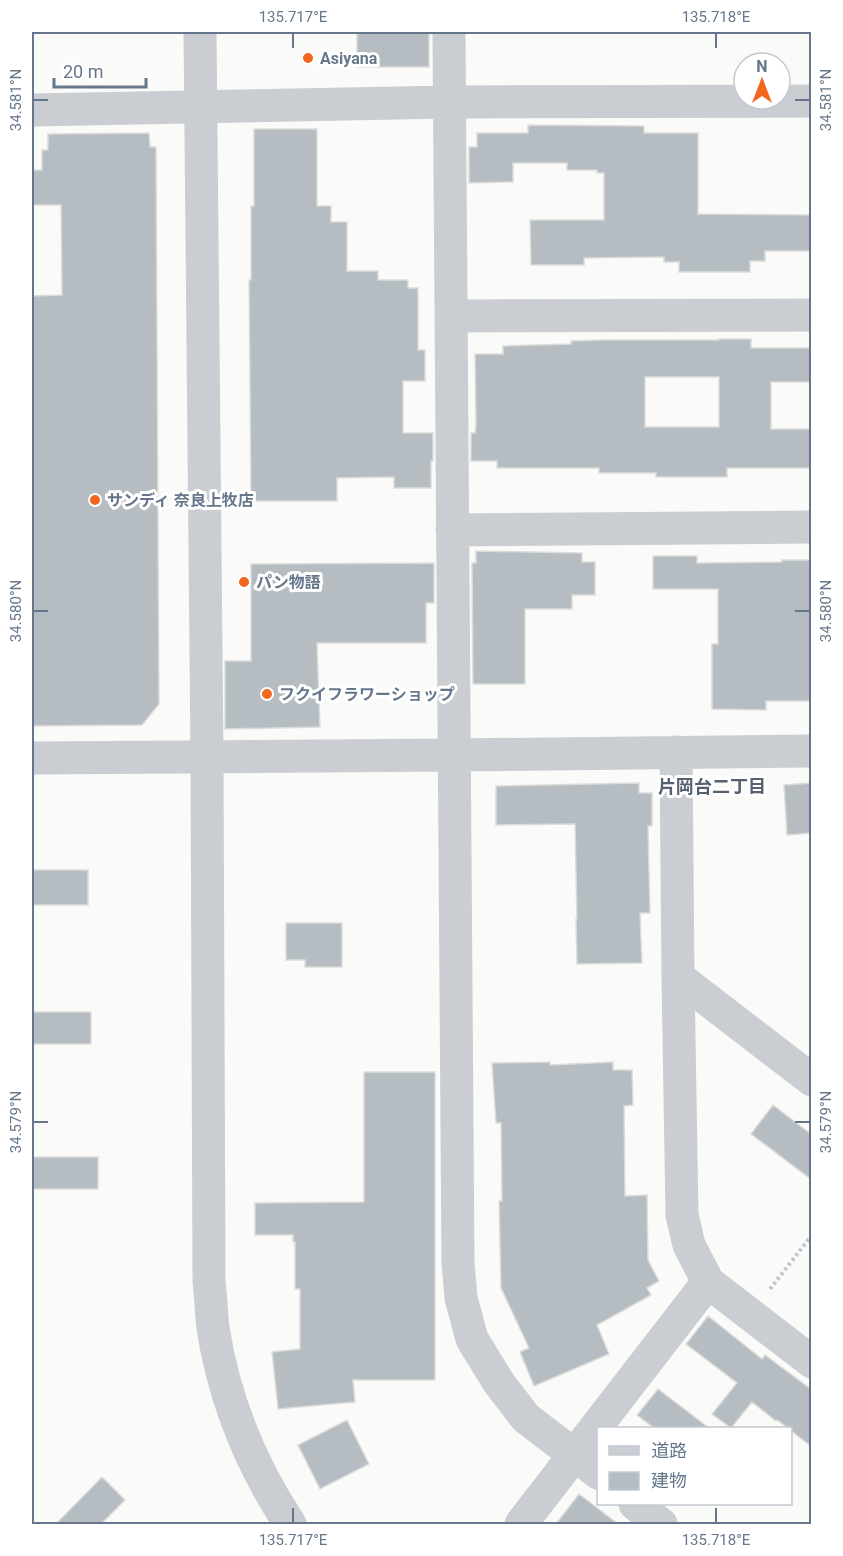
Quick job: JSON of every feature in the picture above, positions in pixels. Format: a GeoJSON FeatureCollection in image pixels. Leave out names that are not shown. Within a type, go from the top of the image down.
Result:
{"type":"FeatureCollection","features":[{"type":"Feature","properties":{"kind":"street"},"geometry":{"type":"LineString","coordinates":[[200,32],[209,1270],[213,1327],[222,1373],[236,1418],[254,1462],[290,1524]]}},
{"type":"Feature","properties":{"kind":"street"},"geometry":{"type":"LineString","coordinates":[[449,32],[458,1251],[461,1298],[472,1340],[499,1383],[526,1418],[587,1464]]}},
{"type":"Feature","properties":{"kind":"street"},"geometry":{"type":"LineString","coordinates":[[32,110],[450,102],[812,101]]}},
{"type":"Feature","properties":{"kind":"street"},"geometry":{"type":"LineString","coordinates":[[452,316],[812,315]]}},
{"type":"Feature","properties":{"kind":"street"},"geometry":{"type":"LineString","coordinates":[[452,530],[812,527]]}},
{"type":"Feature","properties":{"kind":"street"},"geometry":{"type":"LineString","coordinates":[[32,758],[812,750]]}},
{"type":"Feature","properties":{"kind":"street"},"geometry":{"type":"LineString","coordinates":[[676,752],[682,1215],[689,1245],[708,1282],[812,1362]]}},
{"type":"Feature","properties":{"kind":"street"},"geometry":{"type":"LineString","coordinates":[[678,977],[812,1080]]}},
{"type":"Feature","properties":{"kind":"street"},"geometry":{"type":"LineString","coordinates":[[612,1427],[708,1282]]}},
{"type":"Feature","properties":{"kind":"street"},"geometry":{"type":"LineString","coordinates":[[521,1524],[587,1464],[597,1449]]}},
{"type":"Feature","properties":{"kind":"street"},"geometry":{"type":"LineString","coordinates":[[637,1505],[661,1524]]}},
{"type":"Feature","properties":{"kind":"path"},"geometry":{"type":"LineString","coordinates":[[751,1314],[812,1235]]}},
{"type":"Feature","properties":{"kind":"building"},"geometry":{"type":"Polygon","coordinates":[[[357,32],[429,32],[429,67],[357,67],[357,32]]]}},
{"type":"Feature","properties":{"kind":"building"},"geometry":{"type":"Polygon","coordinates":[[[528,125],[644,126],[644,133],[698,133],[698,214],[812,215],[812,251],[765,251],[765,261],[750,261],[750,272],[679,272],[679,262],[664,262],[664,257],[584,258],[584,265],[531,265],[530,220],[604,220],[604,173],[597,173],[597,170],[567,170],[567,163],[513,163],[513,182],[469,183],[469,147],[477,147],[477,133],[528,133],[528,125]]]}},
{"type":"Feature","properties":{"kind":"building"},"geometry":{"type":"Polygon","coordinates":[[[254,129],[317,129],[317,206],[331,206],[331,222],[347,222],[347,271],[378,271],[378,280],[408,280],[408,288],[418,288],[418,350],[425,350],[425,381],[403,381],[403,433],[433,433],[431,488],[394,488],[394,477],[337,478],[337,501],[251,501],[249,280],[251,280],[251,206],[254,206],[254,129]]]}},
{"type":"Feature","properties":{"kind":"building","name":"サンディ 奈良上牧店"},"geometry":{"type":"Polygon","coordinates":[[[149,133],[150,147],[156,147],[159,704],[142,725],[32,726],[32,296],[62,295],[61,205],[32,205],[32,170],[42,170],[42,150],[48,150],[48,134],[149,133]]]}},
{"type":"Feature","properties":{"kind":"building"},"geometry":{"type":"Polygon","coordinates":[[[751,339],[751,348],[812,348],[812,382],[771,382],[771,429],[812,429],[812,468],[727,468],[727,477],[656,477],[656,473],[599,473],[599,468],[497,468],[497,461],[471,461],[471,433],[475,433],[476,425],[475,354],[503,354],[503,346],[571,344],[571,341],[751,339]],[[645,377],[645,427],[719,427],[719,377],[645,377]]]}},
{"type":"Feature","properties":{"kind":"building"},"geometry":{"type":"Polygon","coordinates":[[[476,551],[582,553],[582,562],[595,562],[595,595],[572,595],[572,609],[525,609],[525,684],[473,684],[472,563],[476,563],[476,551]]]}},
{"type":"Feature","properties":{"kind":"building"},"geometry":{"type":"Polygon","coordinates":[[[653,556],[697,556],[697,563],[812,560],[812,701],[766,701],[766,710],[712,709],[712,644],[718,644],[718,589],[653,589],[653,556]]]}},
{"type":"Feature","properties":{"kind":"building"},"geometry":{"type":"Polygon","coordinates":[[[434,563],[434,603],[426,603],[426,643],[317,643],[320,727],[225,729],[225,661],[251,661],[251,564],[434,563]]]}},
{"type":"Feature","properties":{"kind":"building"},"geometry":{"type":"Polygon","coordinates":[[[639,783],[639,793],[652,793],[652,826],[648,826],[650,913],[640,913],[642,963],[577,964],[575,824],[496,825],[496,786],[639,783]]]}},
{"type":"Feature","properties":{"kind":"building"},"geometry":{"type":"Polygon","coordinates":[[[812,783],[812,833],[787,835],[784,785],[812,783]]]}},
{"type":"Feature","properties":{"kind":"building"},"geometry":{"type":"Polygon","coordinates":[[[32,870],[88,870],[88,905],[32,905],[32,870]]]}},
{"type":"Feature","properties":{"kind":"building"},"geometry":{"type":"Polygon","coordinates":[[[286,923],[342,923],[342,967],[305,967],[305,960],[286,960],[286,923]]]}},
{"type":"Feature","properties":{"kind":"building"},"geometry":{"type":"Polygon","coordinates":[[[32,1012],[91,1012],[91,1044],[32,1044],[32,1012]]]}},
{"type":"Feature","properties":{"kind":"building"},"geometry":{"type":"Polygon","coordinates":[[[550,1062],[550,1065],[613,1062],[613,1070],[632,1070],[633,1105],[624,1106],[625,1196],[647,1195],[648,1260],[659,1281],[647,1288],[651,1295],[597,1325],[609,1354],[534,1386],[520,1352],[529,1348],[501,1288],[499,1201],[502,1201],[501,1123],[496,1123],[492,1063],[550,1062]]]}},
{"type":"Feature","properties":{"kind":"building"},"geometry":{"type":"Polygon","coordinates":[[[364,1072],[435,1072],[435,1380],[353,1380],[355,1402],[278,1409],[272,1352],[300,1349],[300,1289],[295,1289],[295,1242],[293,1242],[293,1235],[255,1235],[255,1203],[364,1202],[364,1072]]]}},
{"type":"Feature","properties":{"kind":"building"},"geometry":{"type":"Polygon","coordinates":[[[773,1105],[812,1135],[812,1180],[751,1134],[773,1105]]]}},
{"type":"Feature","properties":{"kind":"building"},"geometry":{"type":"Polygon","coordinates":[[[32,1157],[98,1157],[98,1189],[32,1189],[32,1157]]]}},
{"type":"Feature","properties":{"kind":"building"},"geometry":{"type":"Polygon","coordinates":[[[708,1316],[762,1359],[765,1355],[812,1390],[812,1447],[792,1432],[792,1427],[787,1427],[776,1421],[752,1402],[732,1427],[712,1414],[737,1383],[686,1344],[708,1316]]]}},
{"type":"Feature","properties":{"kind":"building"},"geometry":{"type":"Polygon","coordinates":[[[658,1389],[708,1427],[653,1427],[637,1415],[658,1389]]]}},
{"type":"Feature","properties":{"kind":"building"},"geometry":{"type":"Polygon","coordinates":[[[347,1420],[369,1464],[320,1489],[298,1445],[347,1420]]]}},
{"type":"Feature","properties":{"kind":"building"},"geometry":{"type":"Polygon","coordinates":[[[102,1477],[125,1500],[101,1524],[56,1524],[102,1477]]]}},
{"type":"Feature","properties":{"kind":"building"},"geometry":{"type":"Polygon","coordinates":[[[579,1494],[618,1524],[556,1524],[579,1494]]]}},
{"type":"Feature","properties":{"kind":"place","name":"Asiyana"},"geometry":{"type":"Point","coordinates":[308,58]}},
{"type":"Feature","properties":{"kind":"place","name":"サンディ 奈良上牧店"},"geometry":{"type":"Point","coordinates":[95,500]}},
{"type":"Feature","properties":{"kind":"place","name":"パン物語"},"geometry":{"type":"Point","coordinates":[244,582]}},
{"type":"Feature","properties":{"kind":"place","name":"フクイフラワーショップ"},"geometry":{"type":"Point","coordinates":[267,694]}},
{"type":"Feature","properties":{"kind":"district","name":"片岡台二丁目"},"geometry":{"type":"Point","coordinates":[712,787]}}]}
